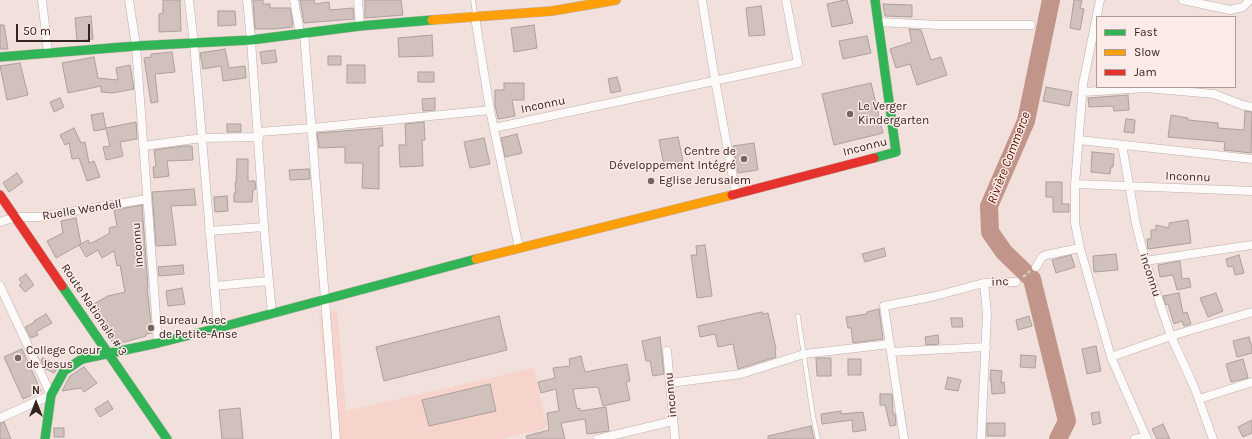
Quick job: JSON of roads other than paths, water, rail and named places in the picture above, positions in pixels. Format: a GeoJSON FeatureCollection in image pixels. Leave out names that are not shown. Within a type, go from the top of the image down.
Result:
{"type":"FeatureCollection","features":[{"type":"Feature","properties":{"kind":"street"},"geometry":{"type":"LineString","coordinates":[[42,0],[48,52]]}},
{"type":"Feature","properties":{"kind":"street","name":"Inconnu"},"geometry":{"type":"LineString","coordinates":[[129,0],[136,46],[158,343]]}},
{"type":"Feature","properties":{"kind":"street"},"geometry":{"type":"LineString","coordinates":[[189,0],[218,328]]}},
{"type":"Feature","properties":{"kind":"street"},"geometry":{"type":"LineString","coordinates":[[247,0],[259,134],[264,226],[272,314]]}},
{"type":"Feature","properties":{"kind":"street"},"geometry":{"type":"LineString","coordinates":[[294,0],[302,33],[312,128],[336,439]]}},
{"type":"Feature","properties":{"kind":"street"},"geometry":{"type":"LineString","coordinates":[[358,0],[360,26]]}},
{"type":"Feature","properties":{"kind":"street"},"geometry":{"type":"LineString","coordinates":[[0,57],[136,46],[251,40],[360,26],[552,11],[583,3],[616,0]]}},
{"type":"Feature","properties":{"kind":"street"},"geometry":{"type":"LineString","coordinates":[[702,0],[736,194]]}},
{"type":"Feature","properties":{"kind":"street","name":"Inconnu"},"geometry":{"type":"LineString","coordinates":[[494,128],[798,63],[786,0]]}},
{"type":"Feature","properties":{"kind":"street","name":"Inconnu"},"geometry":{"type":"LineString","coordinates":[[50,395],[64,371],[82,359],[110,354],[218,328],[519,248],[736,194],[896,152],[875,0]]}},
{"type":"Feature","properties":{"kind":"street"},"geometry":{"type":"LineString","coordinates":[[1097,16],[1100,0]]}},
{"type":"Feature","properties":{"kind":"street"},"geometry":{"type":"LineString","coordinates":[[1183,0],[1230,10],[1243,6],[1248,2],[1248,0]]}},
{"type":"Feature","properties":{"kind":"street"},"geometry":{"type":"LineString","coordinates":[[475,17],[490,110],[519,248]]}},
{"type":"Feature","properties":{"kind":"street"},"geometry":{"type":"LineString","coordinates":[[1096,19],[1086,66],[1083,92],[1075,184],[1075,223],[1080,248],[1111,357],[1147,437],[1135,439]]}},
{"type":"Feature","properties":{"kind":"street"},"geometry":{"type":"LineString","coordinates":[[878,22],[939,25],[1031,25]]}},
{"type":"Feature","properties":{"kind":"street"},"geometry":{"type":"LineString","coordinates":[[1083,92],[1146,88],[1214,94],[1242,105],[1252,107]]}},
{"type":"Feature","properties":{"kind":"street"},"geometry":{"type":"LineString","coordinates":[[143,146],[202,138],[259,134],[490,110]]}},
{"type":"Feature","properties":{"kind":"street","name":"Inconnu"},"geometry":{"type":"LineString","coordinates":[[1079,140],[1252,159]]}},
{"type":"Feature","properties":{"kind":"street","name":"inconnu"},"geometry":{"type":"LineString","coordinates":[[1122,145],[1136,224],[1145,261],[1171,336],[1199,399],[1213,439]]}},
{"type":"Feature","properties":{"kind":"street","name":"Inconnu"},"geometry":{"type":"LineString","coordinates":[[1075,184],[1252,191]]}},
{"type":"Feature","properties":{"kind":"street","name":"Route Nationale # 3"},"geometry":{"type":"LineString","coordinates":[[0,195],[167,439]]}},
{"type":"Feature","properties":{"kind":"street","name":"Ruelle Wendell"},"geometry":{"type":"LineString","coordinates":[[0,222],[16,217],[39,217],[147,199]]}},
{"type":"Feature","properties":{"kind":"street"},"geometry":{"type":"LineString","coordinates":[[210,231],[264,226]]}},
{"type":"Feature","properties":{"kind":"street","name":"Inconnu"},"geometry":{"type":"LineString","coordinates":[[1145,261],[1252,245]]}},
{"type":"Feature","properties":{"kind":"street"},"geometry":{"type":"LineString","coordinates":[[1036,267],[1042,257],[1080,248]]}},
{"type":"Feature","properties":{"kind":"street"},"geometry":{"type":"LineString","coordinates":[[214,286],[269,281]]}},
{"type":"Feature","properties":{"kind":"street","name":"inc"},"geometry":{"type":"LineString","coordinates":[[984,283],[1016,282]]}},
{"type":"Feature","properties":{"kind":"street"},"geometry":{"type":"LineString","coordinates":[[904,439],[884,306],[931,297],[984,283],[987,314],[981,439]]}},
{"type":"Feature","properties":{"kind":"street"},"geometry":{"type":"LineString","coordinates":[[0,286],[3,299],[50,395],[45,439]]}},
{"type":"Feature","properties":{"kind":"street"},"geometry":{"type":"LineString","coordinates":[[1111,357],[1171,336],[1252,312]]}},
{"type":"Feature","properties":{"kind":"street"},"geometry":{"type":"LineString","coordinates":[[670,383],[741,374],[804,354],[890,348],[986,347]]}},
{"type":"Feature","properties":{"kind":"street","name":"inconnu"},"geometry":{"type":"LineString","coordinates":[[667,351],[675,439]]}},
{"type":"Feature","properties":{"kind":"street"},"geometry":{"type":"LineString","coordinates":[[1199,399],[1252,382]]}},
{"type":"Feature","properties":{"kind":"street"},"geometry":{"type":"LineString","coordinates":[[0,418],[50,395]]}},
{"type":"Feature","properties":{"kind":"street"},"geometry":{"type":"LineString","coordinates":[[598,439],[673,421]]}},
{"type":"Feature","properties":{"kind":"lane"},"geometry":{"type":"LineString","coordinates":[[473,0],[475,17]]}},
{"type":"Feature","properties":{"kind":"lane"},"geometry":{"type":"LineString","coordinates":[[798,316],[813,416],[818,439]]}},
{"type":"Feature","properties":{"kind":"waterway","name":"Rivière Commerce"},"geometry":{"type":"LineString","coordinates":[[1051,0],[1026,121],[989,206],[990,232],[1004,252],[1032,279],[1067,421],[1058,439]]}},
{"type":"Feature","properties":{"kind":"place","name":"Le Verger Kindergarten"},"geometry":{"type":"Point","coordinates":[850,114]}},
{"type":"Feature","properties":{"kind":"place","name":"Centre de Développement Intégré"},"geometry":{"type":"Point","coordinates":[744,159]}},
{"type":"Feature","properties":{"kind":"place","name":"Eglise Jerusalem"},"geometry":{"type":"Point","coordinates":[651,181]}},
{"type":"Feature","properties":{"kind":"place","name":"Bureau Asec de Petite-Anse"},"geometry":{"type":"Point","coordinates":[151,328]}},
{"type":"Feature","properties":{"kind":"place","name":"College Coeur de Jesus"},"geometry":{"type":"Point","coordinates":[18,358]}}]}
